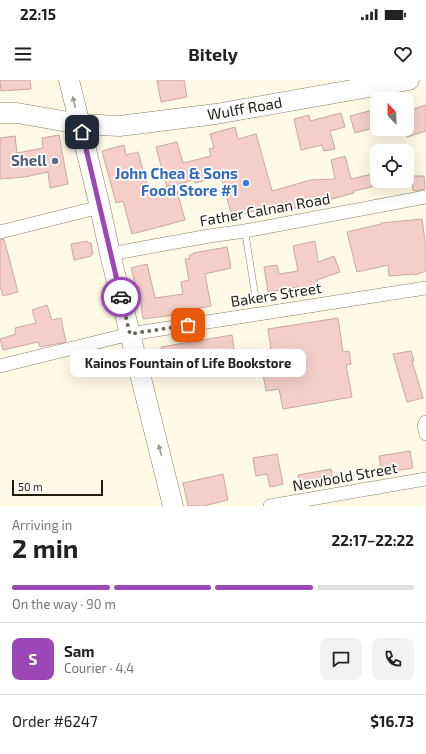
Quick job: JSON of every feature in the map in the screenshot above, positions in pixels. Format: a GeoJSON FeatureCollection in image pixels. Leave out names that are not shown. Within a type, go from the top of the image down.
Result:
{"type":"FeatureCollection","features":[{"type":"Feature","properties":{"kind":"main road"},"geometry":{"type":"LineString","coordinates":[[69,80],[110,254],[173,506]]}},
{"type":"Feature","properties":{"kind":"main road","name":"Wulff Road"},"geometry":{"type":"LineString","coordinates":[[0,113],[17,113],[80,124],[119,126],[208,115],[409,80]]}},
{"type":"Feature","properties":{"kind":"street","name":"Father Calnan Road"},"geometry":{"type":"LineString","coordinates":[[110,254],[245,231],[426,197]]}},
{"type":"Feature","properties":{"kind":"street"},"geometry":{"type":"LineString","coordinates":[[0,232],[100,207]]}},
{"type":"Feature","properties":{"kind":"street","name":"Bakers Street"},"geometry":{"type":"LineString","coordinates":[[0,366],[130,334],[426,288]]}},
{"type":"Feature","properties":{"kind":"street"},"geometry":{"type":"LineString","coordinates":[[426,422],[424,426],[426,434]]}},
{"type":"Feature","properties":{"kind":"street","name":"Newbold Street"},"geometry":{"type":"LineString","coordinates":[[270,506],[426,479]]}},
{"type":"Feature","properties":{"kind":"lane"},"geometry":{"type":"LineString","coordinates":[[245,231],[255,294]]}},
{"type":"Feature","properties":{"kind":"building"},"geometry":{"type":"Polygon","coordinates":[[[0,80],[30,80],[31,89],[1,91],[0,80]]]}},
{"type":"Feature","properties":{"kind":"building"},"geometry":{"type":"Polygon","coordinates":[[[157,80],[184,80],[187,97],[161,102],[157,80]]]}},
{"type":"Feature","properties":{"kind":"building"},"geometry":{"type":"Polygon","coordinates":[[[426,105],[426,131],[414,135],[414,109],[426,105]]]}},
{"type":"Feature","properties":{"kind":"building"},"geometry":{"type":"Polygon","coordinates":[[[370,111],[370,129],[355,133],[350,116],[370,111]]]}},
{"type":"Feature","properties":{"kind":"building"},"geometry":{"type":"Polygon","coordinates":[[[341,113],[345,127],[330,131],[335,149],[324,151],[322,145],[301,150],[294,119],[309,115],[310,121],[341,113]]]}},
{"type":"Feature","properties":{"kind":"building"},"geometry":{"type":"Polygon","coordinates":[[[235,127],[238,139],[256,134],[272,191],[311,180],[335,179],[331,160],[345,156],[351,179],[370,174],[370,187],[324,201],[298,201],[299,207],[289,210],[287,202],[232,217],[221,176],[195,183],[194,180],[167,187],[156,147],[177,142],[183,163],[211,156],[209,149],[214,148],[210,134],[235,127]]]}},
{"type":"Feature","properties":{"kind":"building"},"geometry":{"type":"Polygon","coordinates":[[[59,135],[68,184],[50,188],[48,172],[25,177],[0,179],[0,138],[15,136],[17,153],[43,148],[42,138],[59,135]]]}},
{"type":"Feature","properties":{"kind":"building"},"geometry":{"type":"Polygon","coordinates":[[[124,145],[126,155],[138,152],[149,192],[175,184],[185,220],[132,234],[123,201],[116,203],[102,151],[124,145]]]}},
{"type":"Feature","properties":{"kind":"building"},"geometry":{"type":"Polygon","coordinates":[[[414,176],[424,176],[425,189],[413,191],[414,176]]]}},
{"type":"Feature","properties":{"kind":"building"},"geometry":{"type":"Polygon","coordinates":[[[422,219],[426,248],[426,271],[415,275],[389,276],[388,265],[357,272],[347,232],[381,223],[422,219]]]}},
{"type":"Feature","properties":{"kind":"building"},"geometry":{"type":"Polygon","coordinates":[[[4,239],[18,292],[3,296],[0,287],[0,240],[4,239]]]}},
{"type":"Feature","properties":{"kind":"building"},"geometry":{"type":"Polygon","coordinates":[[[87,241],[88,243],[91,243],[93,254],[91,254],[91,256],[74,260],[71,244],[87,241]]]}},
{"type":"Feature","properties":{"kind":"building"},"geometry":{"type":"Polygon","coordinates":[[[315,241],[318,262],[334,256],[340,272],[317,280],[318,288],[299,291],[298,287],[268,292],[264,267],[277,265],[279,274],[298,271],[293,246],[315,241]]]}},
{"type":"Feature","properties":{"kind":"building"},"geometry":{"type":"Polygon","coordinates":[[[227,247],[231,268],[205,274],[211,306],[181,311],[182,314],[143,319],[139,287],[136,287],[131,268],[147,264],[155,298],[183,294],[181,282],[189,280],[185,259],[190,259],[189,255],[194,254],[193,253],[227,247]]]}},
{"type":"Feature","properties":{"kind":"building"},"geometry":{"type":"Polygon","coordinates":[[[47,305],[52,320],[61,318],[66,342],[40,347],[38,342],[3,350],[0,339],[16,334],[15,328],[36,323],[32,310],[47,305]]]}},
{"type":"Feature","properties":{"kind":"building"},"geometry":{"type":"Polygon","coordinates":[[[338,318],[343,352],[349,351],[351,364],[346,365],[352,397],[283,409],[279,389],[266,391],[259,351],[271,349],[268,329],[338,318]]]}},
{"type":"Feature","properties":{"kind":"building"},"geometry":{"type":"Polygon","coordinates":[[[232,335],[235,356],[164,367],[161,347],[232,335]]]}},
{"type":"Feature","properties":{"kind":"building"},"geometry":{"type":"Polygon","coordinates":[[[411,351],[414,361],[412,361],[423,398],[407,402],[393,354],[411,351]]]}},
{"type":"Feature","properties":{"kind":"building"},"geometry":{"type":"Polygon","coordinates":[[[410,451],[413,468],[382,473],[379,456],[410,451]]]}},
{"type":"Feature","properties":{"kind":"building"},"geometry":{"type":"Polygon","coordinates":[[[277,454],[283,484],[270,487],[267,474],[256,476],[253,458],[277,454]]]}},
{"type":"Feature","properties":{"kind":"building"},"geometry":{"type":"Polygon","coordinates":[[[331,469],[333,481],[314,485],[314,488],[301,490],[298,475],[331,469]]]}},
{"type":"Feature","properties":{"kind":"building"},"geometry":{"type":"Polygon","coordinates":[[[223,474],[228,500],[203,506],[188,506],[183,483],[223,474]]]}},
{"type":"Feature","properties":{"kind":"way so far"},"geometry":{"type":"LineString","coordinates":[[121,297],[130,334],[188,325]]}},
{"type":"Feature","properties":{"kind":"place","name":"Shell"},"geometry":{"type":"Point","coordinates":[55,161]}},
{"type":"Feature","properties":{"kind":"place","name":"John Chea & Sons Food Store #1"},"geometry":{"type":"Point","coordinates":[246,183]}},
{"type":"Feature","properties":{"kind":"place","name":"Kainos Fountain of Life Bookstore"},"geometry":{"type":"Point","coordinates":[188,325]}},
{"type":"Feature","properties":{"kind":"route"},"geometry":{"type":"LineString","coordinates":[[82,132],[121,297]]}}]}
